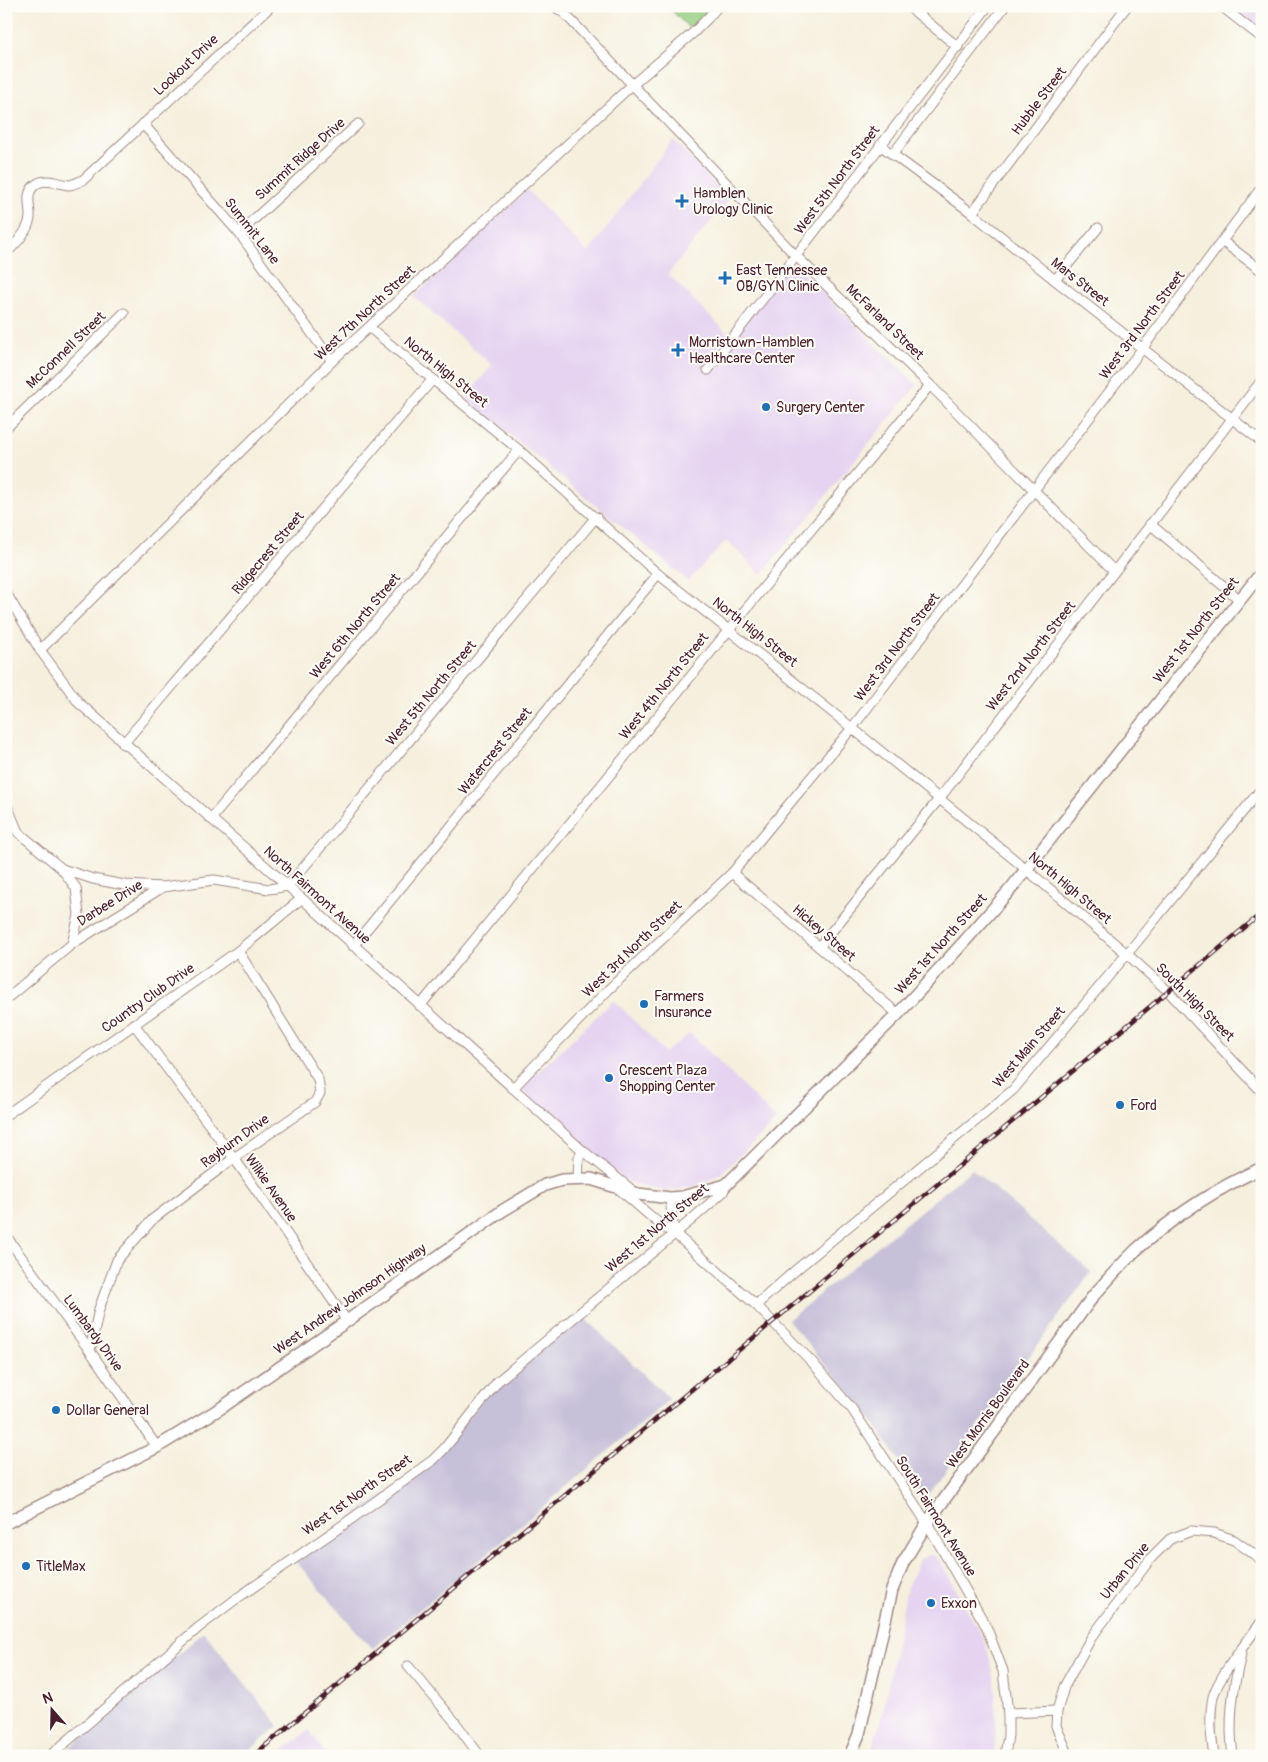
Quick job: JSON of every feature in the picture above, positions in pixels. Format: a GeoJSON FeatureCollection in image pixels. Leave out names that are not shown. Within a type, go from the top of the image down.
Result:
{"type":"FeatureCollection","features":[{"type":"Feature","properties":{"kind":"main road","name":"West 1st North Street"},"geometry":{"type":"LineString","coordinates":[[726,1185],[898,1014],[970,936],[1026,869],[1262,572]]}},
{"type":"Feature","properties":{"kind":"main road","name":"West Morris Boulevard"},"geometry":{"type":"LineString","coordinates":[[850,1756],[859,1734],[892,1590],[902,1563],[927,1523],[1094,1295],[1136,1251],[1182,1214],[1245,1176],[1262,1168]]}},
{"type":"Feature","properties":{"kind":"main road","name":"West Andrew Johnson Highway"},"geometry":{"type":"LineString","coordinates":[[6,1523],[156,1447],[221,1408],[515,1202],[545,1185],[562,1180],[600,1180],[638,1194],[682,1198],[726,1185]]}},
{"type":"Feature","properties":{"kind":"street","name":"Lookout Drive"},"geometry":{"type":"LineString","coordinates":[[6,253],[26,229],[30,218],[28,199],[34,186],[40,182],[47,181],[71,185],[83,180],[271,6]]}},
{"type":"Feature","properties":{"kind":"street","name":"McFarland Street"},"geometry":{"type":"LineString","coordinates":[[554,6],[564,13],[796,256],[930,385],[1114,571]]}},
{"type":"Feature","properties":{"kind":"street","name":"West 7th North Street"},"geometry":{"type":"LineString","coordinates":[[40,650],[332,361],[632,85],[693,33],[718,6]]}},
{"type":"Feature","properties":{"kind":"street"},"geometry":{"type":"LineString","coordinates":[[908,6],[958,47]]}},
{"type":"Feature","properties":{"kind":"street","name":"West 5th North Street"},"geometry":{"type":"LineString","coordinates":[[708,370],[988,6]]}},
{"type":"Feature","properties":{"kind":"street"},"geometry":{"type":"LineString","coordinates":[[893,154],[1004,6]]}},
{"type":"Feature","properties":{"kind":"street","name":"Hubble Street"},"geometry":{"type":"LineString","coordinates":[[972,213],[1127,6]]}},
{"type":"Feature","properties":{"kind":"street"},"geometry":{"type":"LineString","coordinates":[[1221,6],[1262,38]]}},
{"type":"Feature","properties":{"kind":"street","name":"Summit Lane"},"geometry":{"type":"LineString","coordinates":[[143,124],[239,234],[332,361]]}},
{"type":"Feature","properties":{"kind":"street","name":"Summit Ridge Drive"},"geometry":{"type":"LineString","coordinates":[[239,234],[358,124]]}},
{"type":"Feature","properties":{"kind":"street","name":"Mars Street"},"geometry":{"type":"LineString","coordinates":[[880,145],[972,213],[1262,442]]}},
{"type":"Feature","properties":{"kind":"street","name":"West 3rd North Street"},"geometry":{"type":"LineString","coordinates":[[513,1088],[608,990],[732,873],[852,728],[1142,349],[1262,187]]}},
{"type":"Feature","properties":{"kind":"street"},"geometry":{"type":"LineString","coordinates":[[1055,280],[1098,228]]}},
{"type":"Feature","properties":{"kind":"street"},"geometry":{"type":"LineString","coordinates":[[1222,241],[1262,271]]}},
{"type":"Feature","properties":{"kind":"street","name":"McConnell Street"},"geometry":{"type":"LineString","coordinates":[[6,428],[124,314]]}},
{"type":"Feature","properties":{"kind":"street","name":"North High Street"},"geometry":{"type":"LineString","coordinates":[[370,328],[519,450],[658,574],[729,628],[1026,869],[1126,954]]}},
{"type":"Feature","properties":{"kind":"street","name":"Ridgecrest Street"},"geometry":{"type":"LineString","coordinates":[[124,744],[433,379]]}},
{"type":"Feature","properties":{"kind":"street","name":"West 2nd North Street"},"geometry":{"type":"LineString","coordinates":[[819,947],[939,799],[1262,380]]}},
{"type":"Feature","properties":{"kind":"street","name":"West 4th North Street"},"geometry":{"type":"LineString","coordinates":[[420,1006],[930,385]]}},
{"type":"Feature","properties":{"kind":"street","name":"West 6th North Street"},"geometry":{"type":"LineString","coordinates":[[211,819],[519,450]]}},
{"type":"Feature","properties":{"kind":"street","name":"West 5th North Street"},"geometry":{"type":"LineString","coordinates":[[288,886],[596,518]]}},
{"type":"Feature","properties":{"kind":"street"},"geometry":{"type":"LineString","coordinates":[[1150,524],[1240,600]]}},
{"type":"Feature","properties":{"kind":"street","name":"Watercrest Street"},"geometry":{"type":"LineString","coordinates":[[354,946],[658,574]]}},
{"type":"Feature","properties":{"kind":"street","name":"North Fairmont Avenue"},"geometry":{"type":"LineString","coordinates":[[6,593],[40,650],[79,704],[288,886],[582,1150],[638,1194]]}},
{"type":"Feature","properties":{"kind":"street","name":"West Main Street"},"geometry":{"type":"LineString","coordinates":[[756,1304],[1013,1090],[1262,788]]}},
{"type":"Feature","properties":{"kind":"street","name":"Darbee Drive"},"geometry":{"type":"LineString","coordinates":[[6,803],[18,832],[62,869],[76,888],[79,915],[72,944]]}},
{"type":"Feature","properties":{"kind":"street","name":"Darbee Drive"},"geometry":{"type":"LineString","coordinates":[[62,869],[93,879],[124,885],[164,887],[214,880],[269,888],[288,886]]}},
{"type":"Feature","properties":{"kind":"street","name":"Hickey Street"},"geometry":{"type":"LineString","coordinates":[[732,873],[898,1014]]}},
{"type":"Feature","properties":{"kind":"street","name":"Darbee Drive"},"geometry":{"type":"LineString","coordinates":[[6,999],[72,944],[164,887]]}},
{"type":"Feature","properties":{"kind":"street","name":"Country Club Drive"},"geometry":{"type":"LineString","coordinates":[[6,1116],[238,951],[302,899]]}},
{"type":"Feature","properties":{"kind":"street","name":"Rayburn Drive"},"geometry":{"type":"LineString","coordinates":[[90,1352],[99,1309],[117,1260],[153,1219],[234,1158],[315,1102],[320,1093],[318,1079],[238,951]]}},
{"type":"Feature","properties":{"kind":"street","name":"South High Street"},"geometry":{"type":"LineString","coordinates":[[1126,954],[1168,991],[1262,1092]]}},
{"type":"Feature","properties":{"kind":"street","name":"Wilkie Avenue"},"geometry":{"type":"LineString","coordinates":[[134,1024],[234,1158],[347,1321]]}},
{"type":"Feature","properties":{"kind":"street"},"geometry":{"type":"LineString","coordinates":[[578,1179],[578,1158],[582,1150]]}},
{"type":"Feature","properties":{"kind":"street","name":"West 1st North Street"},"geometry":{"type":"LineString","coordinates":[[50,1756],[205,1622],[433,1460],[498,1381],[690,1221],[723,1192],[726,1185]]}},
{"type":"Feature","properties":{"kind":"street"},"geometry":{"type":"LineString","coordinates":[[615,1186],[663,1227],[674,1233],[756,1304]]}},
{"type":"Feature","properties":{"kind":"street"},"geometry":{"type":"LineString","coordinates":[[670,1198],[674,1233]]}},
{"type":"Feature","properties":{"kind":"street","name":"Lumbardy Drive"},"geometry":{"type":"LineString","coordinates":[[6,1236],[156,1447]]}},
{"type":"Feature","properties":{"kind":"street","name":"South Fairmont Avenue"},"geometry":{"type":"LineString","coordinates":[[756,1304],[812,1362],[852,1409],[927,1523],[986,1626],[1003,1671],[1008,1713],[1008,1735],[1005,1756]]}},
{"type":"Feature","properties":{"kind":"street","name":"Urban Drive"},"geometry":{"type":"LineString","coordinates":[[1058,1711],[1064,1687],[1090,1638],[1151,1558],[1170,1539],[1191,1531],[1214,1533],[1234,1540],[1262,1560]]}},
{"type":"Feature","properties":{"kind":"street"},"geometry":{"type":"LineString","coordinates":[[1214,1756],[1210,1715],[1214,1696],[1222,1678],[1262,1621]]}},
{"type":"Feature","properties":{"kind":"street"},"geometry":{"type":"LineString","coordinates":[[1234,1756],[1231,1714],[1236,1674],[1242,1649]]}},
{"type":"Feature","properties":{"kind":"street"},"geometry":{"type":"LineString","coordinates":[[408,1666],[480,1756]]}},
{"type":"Feature","properties":{"kind":"street"},"geometry":{"type":"LineString","coordinates":[[1008,1713],[1058,1711],[1056,1726],[1069,1756]]}},
{"type":"Feature","properties":{"kind":"shaded area"},"geometry":{"type":"Polygon","coordinates":[[[1229,6],[1262,6],[1262,31],[1229,6]]]}},
{"type":"Feature","properties":{"kind":"shaded area","name":"Morristown-Hamblen Healthcare Center"},"geometry":{"type":"Polygon","coordinates":[[[673,139],[729,199],[668,274],[728,334],[787,258],[917,385],[761,575],[727,540],[688,581],[465,398],[492,365],[414,297],[527,190],[588,253],[673,139]]]}},
{"type":"Feature","properties":{"kind":"shaded area"},"geometry":{"type":"Polygon","coordinates":[[[614,1000],[665,1053],[690,1033],[777,1120],[720,1174],[692,1187],[666,1191],[647,1188],[629,1182],[598,1161],[520,1089],[614,1000]]]}},
{"type":"Feature","properties":{"kind":"shaded area"},"geometry":{"type":"Polygon","coordinates":[[[972,1169],[1091,1272],[924,1500],[872,1420],[788,1320],[972,1169]]]}},
{"type":"Feature","properties":{"kind":"shaded area"},"geometry":{"type":"Polygon","coordinates":[[[579,1313],[670,1399],[372,1649],[293,1558],[433,1460],[494,1386],[579,1313]]]}},
{"type":"Feature","properties":{"kind":"shaded area"},"geometry":{"type":"Polygon","coordinates":[[[934,1555],[943,1565],[983,1638],[989,1656],[995,1681],[996,1725],[994,1756],[870,1756],[883,1712],[907,1587],[920,1559],[934,1555]]]}},
{"type":"Feature","properties":{"kind":"shaded area"},"geometry":{"type":"Polygon","coordinates":[[[204,1632],[279,1726],[243,1756],[60,1756],[204,1632]]]}},
{"type":"Feature","properties":{"kind":"shaded area"},"geometry":{"type":"Polygon","coordinates":[[[309,1730],[327,1756],[277,1756],[309,1730]]]}},
{"type":"Feature","properties":{"kind":"green space"},"geometry":{"type":"Polygon","coordinates":[[[667,6],[711,6],[690,29],[667,6]]]}},
{"type":"Feature","properties":{"kind":"railway"},"geometry":{"type":"LineString","coordinates":[[253,1756],[1262,913]]}},
{"type":"Feature","properties":{"kind":"place","name":"Hamblen Urology Clinic"},"geometry":{"type":"Point","coordinates":[682,201]}},
{"type":"Feature","properties":{"kind":"place","name":"East Tennessee OB/GYN Clinic"},"geometry":{"type":"Point","coordinates":[725,278]}},
{"type":"Feature","properties":{"kind":"place","name":"Morristown-Hamblen Healthcare Center"},"geometry":{"type":"Point","coordinates":[678,350]}},
{"type":"Feature","properties":{"kind":"place","name":"Surgery Center"},"geometry":{"type":"Point","coordinates":[766,407]}},
{"type":"Feature","properties":{"kind":"place","name":"Farmers Insurance"},"geometry":{"type":"Point","coordinates":[644,1004]}},
{"type":"Feature","properties":{"kind":"place","name":"Crescent Plaza Shopping Center"},"geometry":{"type":"Point","coordinates":[609,1078]}},
{"type":"Feature","properties":{"kind":"place","name":"Ford"},"geometry":{"type":"Point","coordinates":[1120,1105]}},
{"type":"Feature","properties":{"kind":"place","name":"Dollar General"},"geometry":{"type":"Point","coordinates":[56,1410]}},
{"type":"Feature","properties":{"kind":"place","name":"TitleMax"},"geometry":{"type":"Point","coordinates":[26,1566]}},
{"type":"Feature","properties":{"kind":"place","name":"Exxon"},"geometry":{"type":"Point","coordinates":[931,1603]}}]}
